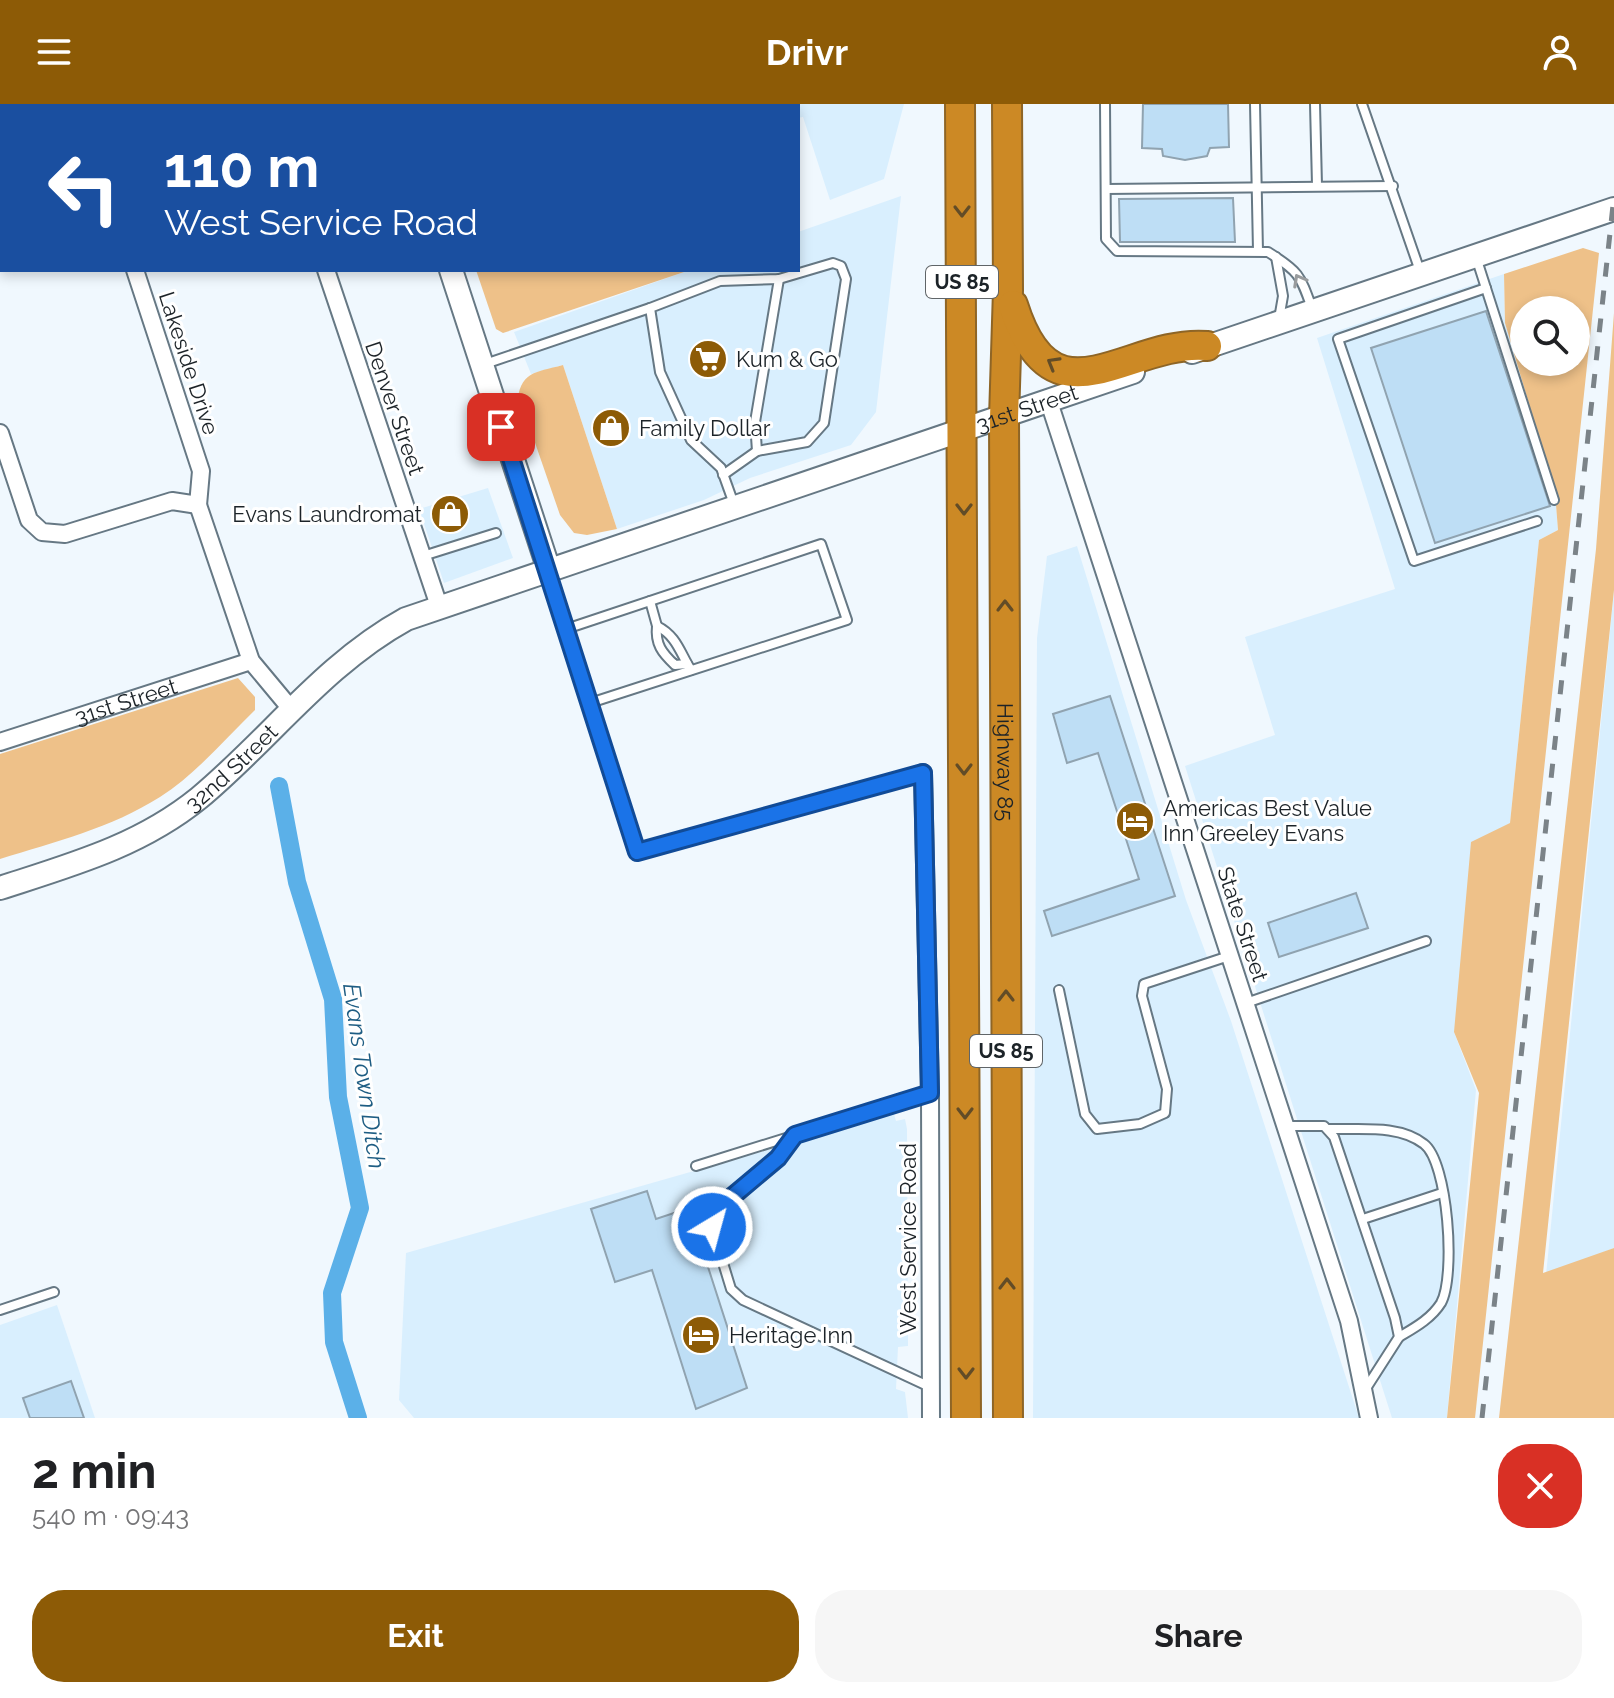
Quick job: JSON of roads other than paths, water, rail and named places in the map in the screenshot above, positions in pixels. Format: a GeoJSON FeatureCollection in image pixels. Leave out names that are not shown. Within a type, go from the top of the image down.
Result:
{"type":"FeatureCollection","features":[{"type":"Feature","properties":{"kind":"highway","name":"Highway 85"},"geometry":{"type":"LineString","coordinates":[[960,104],[966,1418]]}},
{"type":"Feature","properties":{"kind":"highway","name":"Highway 85"},"geometry":{"type":"LineString","coordinates":[[1007,104],[1008,290],[1004,418],[1008,1418]]}},
{"type":"Feature","properties":{"kind":"highway"},"geometry":{"type":"LineString","coordinates":[[1008,290],[1033,350],[1059,369],[1098,373],[1181,344],[1207,346]]}},
{"type":"Feature","properties":{"kind":"main road","name":"31st Street"},"geometry":{"type":"LineString","coordinates":[[439,606],[1004,418],[1614,209]]}},
{"type":"Feature","properties":{"kind":"main road"},"geometry":{"type":"LineString","coordinates":[[452,272],[549,570]]}},
{"type":"Feature","properties":{"kind":"main road","name":"32nd Street"},"geometry":{"type":"LineString","coordinates":[[0,888],[103,855],[135,840],[198,798],[348,656],[376,636],[439,606]]}},
{"type":"Feature","properties":{"kind":"street","name":"Lakeside Drive"},"geometry":{"type":"LineString","coordinates":[[136,272],[201,471],[198,505]]}},
{"type":"Feature","properties":{"kind":"street","name":"Denver Street"},"geometry":{"type":"LineString","coordinates":[[327,272],[439,606]]}},
{"type":"Feature","properties":{"kind":"street","name":"State Street"},"geometry":{"type":"LineString","coordinates":[[1049,402],[1349,1321],[1369,1418]]}},
{"type":"Feature","properties":{"kind":"street"},"geometry":{"type":"LineString","coordinates":[[0,433],[29,520],[42,532],[65,534],[172,501],[198,505],[251,661],[291,709]]}},
{"type":"Feature","properties":{"kind":"street","name":"31st Street"},"geometry":{"type":"LineString","coordinates":[[0,742],[251,661]]}},
{"type":"Feature","properties":{"kind":"street","name":"West Service Road"},"geometry":{"type":"LineString","coordinates":[[923,773],[930,1093],[931,1418]]}},
{"type":"Feature","properties":{"kind":"lane"},"geometry":{"type":"LineString","coordinates":[[1105,104],[1106,239],[1117,251],[1140,247],[1188,247],[1212,252],[1258,251],[1289,262],[1313,311]]}},
{"type":"Feature","properties":{"kind":"lane"},"geometry":{"type":"LineString","coordinates":[[1255,104],[1258,251]]}},
{"type":"Feature","properties":{"kind":"lane"},"geometry":{"type":"LineString","coordinates":[[1315,104],[1317,185]]}},
{"type":"Feature","properties":{"kind":"lane"},"geometry":{"type":"LineString","coordinates":[[1362,104],[1393,186],[1421,275]]}},
{"type":"Feature","properties":{"kind":"lane"},"geometry":{"type":"LineString","coordinates":[[1106,189],[1393,186]]}},
{"type":"Feature","properties":{"kind":"lane"},"geometry":{"type":"LineString","coordinates":[[1211,187],[1211,198]]}},
{"type":"Feature","properties":{"kind":"lane"},"geometry":{"type":"LineString","coordinates":[[1139,188],[1139,199]]}},
{"type":"Feature","properties":{"kind":"lane"},"geometry":{"type":"LineString","coordinates":[[1165,188],[1165,199]]}},
{"type":"Feature","properties":{"kind":"lane"},"geometry":{"type":"LineString","coordinates":[[1187,188],[1187,199]]}},
{"type":"Feature","properties":{"kind":"lane"},"geometry":{"type":"LineString","coordinates":[[1212,242],[1212,252]]}},
{"type":"Feature","properties":{"kind":"lane"},"geometry":{"type":"LineString","coordinates":[[1276,257],[1283,296],[1279,324]]}},
{"type":"Feature","properties":{"kind":"lane"},"geometry":{"type":"LineString","coordinates":[[1476,257],[1554,500]]}},
{"type":"Feature","properties":{"kind":"lane"},"geometry":{"type":"LineString","coordinates":[[481,366],[720,281],[779,279],[833,263],[841,266],[846,279],[824,423],[807,442],[757,451],[723,475]]}},
{"type":"Feature","properties":{"kind":"lane"},"geometry":{"type":"LineString","coordinates":[[757,451],[755,422],[779,279]]}},
{"type":"Feature","properties":{"kind":"lane"},"geometry":{"type":"LineString","coordinates":[[1486,288],[1338,339],[1414,561],[1537,521]]}},
{"type":"Feature","properties":{"kind":"lane"},"geometry":{"type":"LineString","coordinates":[[650,308],[660,372],[691,440],[723,475],[735,508]]}},
{"type":"Feature","properties":{"kind":"lane"},"geometry":{"type":"LineString","coordinates":[[422,556],[496,533]]}},
{"type":"Feature","properties":{"kind":"lane"},"geometry":{"type":"LineString","coordinates":[[566,629],[821,544],[847,620],[689,667],[590,703]]}},
{"type":"Feature","properties":{"kind":"lane"},"geometry":{"type":"LineString","coordinates":[[549,570],[637,852],[923,773]]}},
{"type":"Feature","properties":{"kind":"lane"},"geometry":{"type":"LineString","coordinates":[[650,601],[657,626],[656,640],[675,665],[689,667]]}},
{"type":"Feature","properties":{"kind":"lane"},"geometry":{"type":"LineString","coordinates":[[657,626],[668,632],[686,655],[689,667]]}},
{"type":"Feature","properties":{"kind":"lane"},"geometry":{"type":"LineString","coordinates":[[1246,1003],[1426,941]]}},
{"type":"Feature","properties":{"kind":"lane"},"geometry":{"type":"LineString","coordinates":[[1059,990],[1085,1114],[1097,1129],[1140,1124],[1165,1113],[1167,1089],[1142,996],[1144,984],[1230,956]]}},
{"type":"Feature","properties":{"kind":"lane"},"geometry":{"type":"LineString","coordinates":[[696,1166],[930,1093]]}},
{"type":"Feature","properties":{"kind":"lane"},"geometry":{"type":"LineString","coordinates":[[1285,1126],[1314,1123],[1329,1129],[1395,1131],[1418,1140],[1434,1154],[1450,1230],[1442,1302],[1423,1323],[1399,1337],[1365,1391]]}},
{"type":"Feature","properties":{"kind":"lane"},"geometry":{"type":"LineString","coordinates":[[1329,1129],[1339,1145],[1399,1337]]}},
{"type":"Feature","properties":{"kind":"lane"},"geometry":{"type":"LineString","coordinates":[[795,1135],[778,1158],[715,1211],[712,1227],[731,1289],[743,1300],[931,1387]]}},
{"type":"Feature","properties":{"kind":"lane"},"geometry":{"type":"LineString","coordinates":[[1363,1219],[1442,1193]]}},
{"type":"Feature","properties":{"kind":"lane"},"geometry":{"type":"LineString","coordinates":[[0,1310],[54,1292]]}},
{"type":"Feature","properties":{"kind":"waterway","name":"Evans Town Ditch"},"geometry":{"type":"LineString","coordinates":[[279,786],[297,882],[333,999],[338,1097],[360,1208],[332,1293],[334,1342],[358,1418]]}},
{"type":"Feature","properties":{"kind":"railway"},"geometry":{"type":"LineString","coordinates":[[1482,1418],[1614,196]]}},
{"type":"Feature","properties":{"kind":"place","name":"Kum & Go"},"geometry":{"type":"Point","coordinates":[708,359]}},
{"type":"Feature","properties":{"kind":"place","name":"Family Dollar"},"geometry":{"type":"Point","coordinates":[611,428]}},
{"type":"Feature","properties":{"kind":"place","name":"Evans Laundromat"},"geometry":{"type":"Point","coordinates":[450,514]}},
{"type":"Feature","properties":{"kind":"place","name":"Americas Best Value Inn Greeley Evans"},"geometry":{"type":"Point","coordinates":[1135,821]}},
{"type":"Feature","properties":{"kind":"place","name":"Heritage Inn"},"geometry":{"type":"Point","coordinates":[701,1335]}}]}
